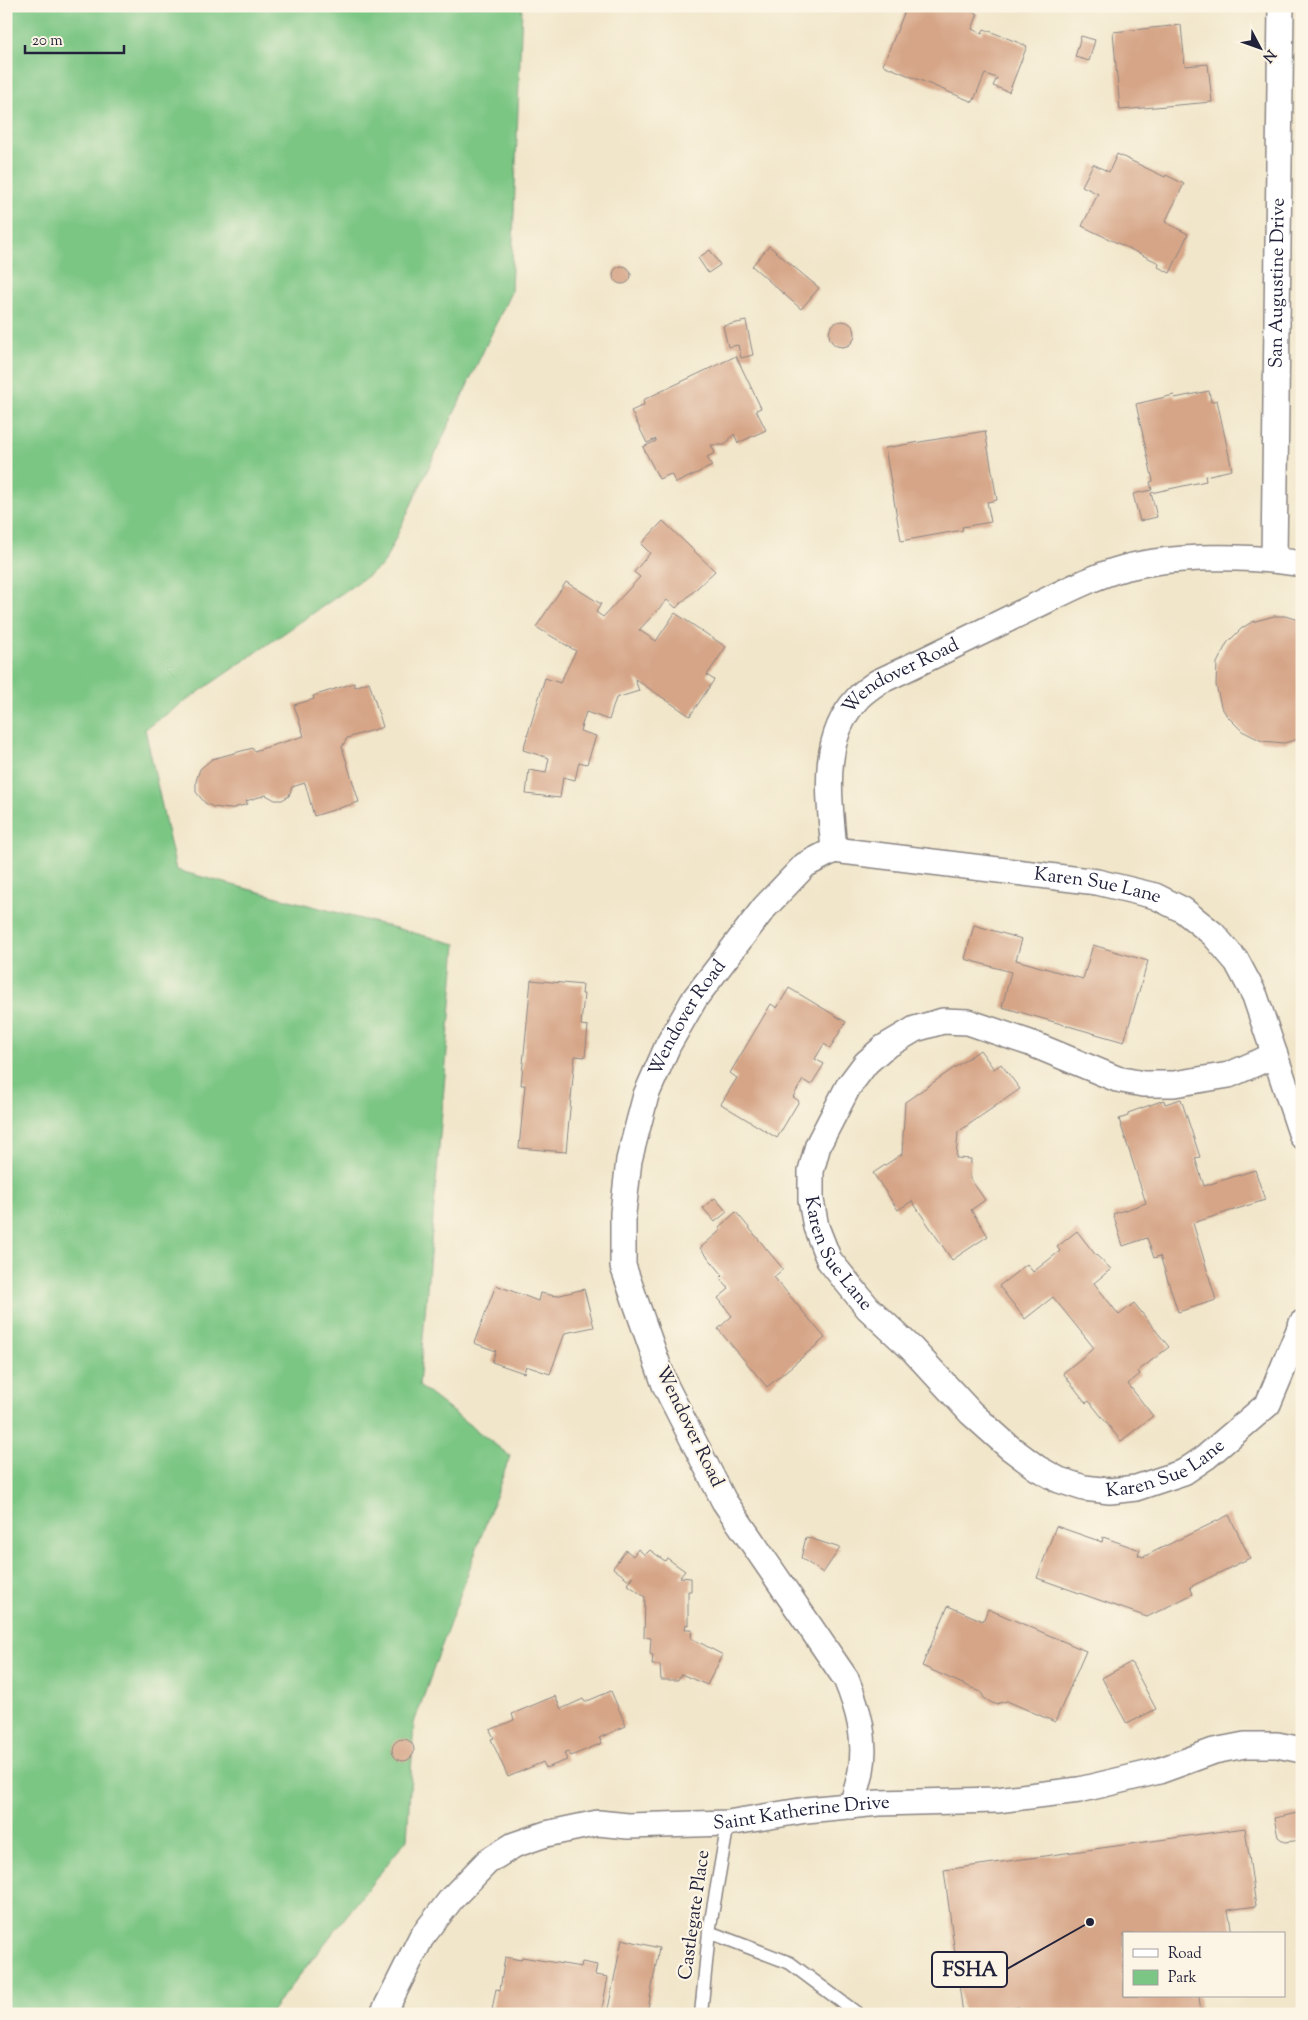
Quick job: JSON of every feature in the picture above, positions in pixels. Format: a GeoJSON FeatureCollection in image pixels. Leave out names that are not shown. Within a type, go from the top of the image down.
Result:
{"type":"FeatureCollection","features":[{"type":"Feature","properties":{"kind":"street","name":"San Augustine Drive"},"geometry":{"type":"LineString","coordinates":[[1274,559],[1291,150],[1281,6]]}},
{"type":"Feature","properties":{"kind":"street","name":"Wendover Road"},"geometry":{"type":"LineString","coordinates":[[852,1806],[862,1770],[862,1738],[857,1708],[849,1686],[724,1501],[665,1385],[623,1266],[623,1213],[629,1160],[646,1095],[668,1045],[695,998],[764,908],[805,865],[834,850],[828,786],[832,746],[841,720],[857,698],[878,682],[1071,589],[1123,568],[1164,561],[1222,558],[1274,559],[1302,564]]}},
{"type":"Feature","properties":{"kind":"street","name":"Karen Sue Lane"},"geometry":{"type":"LineString","coordinates":[[834,850],[1097,882],[1155,896],[1183,910],[1213,934],[1237,962],[1255,996],[1302,1136]]}},
{"type":"Feature","properties":{"kind":"street","name":"Karen Sue Lane"},"geometry":{"type":"LineString","coordinates":[[1275,1055],[1229,1075],[1174,1084],[1143,1084],[1117,1079],[1030,1043],[968,1022],[942,1022],[915,1029],[883,1048],[872,1058],[848,1087],[818,1146],[812,1172],[811,1200],[816,1227],[829,1260],[868,1308],[912,1349],[971,1412],[1009,1447],[1037,1468],[1059,1480],[1084,1488],[1110,1491],[1136,1488],[1184,1472],[1206,1458],[1268,1404],[1302,1323]]}},
{"type":"Feature","properties":{"kind":"street","name":"Saint Katherine Drive"},"geometry":{"type":"LineString","coordinates":[[383,2014],[421,1938],[452,1898],[488,1860],[514,1845],[546,1834],[598,1823],[628,1826],[728,1823],[806,1810],[879,1803],[997,1800],[1079,1790],[1160,1771],[1214,1750],[1245,1745],[1277,1745],[1302,1750]]}},
{"type":"Feature","properties":{"kind":"lane","name":"Castlegate Place"},"geometry":{"type":"LineString","coordinates":[[702,2012],[709,1932],[728,1823]]}},
{"type":"Feature","properties":{"kind":"lane"},"geometry":{"type":"LineString","coordinates":[[709,1932],[790,1963],[858,2014]]}},
{"type":"Feature","properties":{"kind":"green space"},"geometry":{"type":"Polygon","coordinates":[[[6,6],[522,6],[511,292],[383,565],[145,729],[176,870],[456,944],[419,1386],[510,1456],[414,1723],[407,1839],[269,2014],[6,2014],[6,6]]]}},
{"type":"Feature","properties":{"kind":"building"},"geometry":{"type":"Polygon","coordinates":[[[907,6],[959,6],[978,14],[972,29],[982,34],[984,29],[1027,46],[1009,92],[993,86],[997,78],[985,74],[973,102],[883,65],[907,6]]]}},
{"type":"Feature","properties":{"kind":"building"},"geometry":{"type":"Polygon","coordinates":[[[1181,25],[1185,66],[1208,64],[1212,102],[1120,110],[1113,32],[1181,25]]]}},
{"type":"Feature","properties":{"kind":"building"},"geometry":{"type":"Polygon","coordinates":[[[1081,36],[1095,40],[1089,61],[1075,57],[1081,36]]]}},
{"type":"Feature","properties":{"kind":"building"},"geometry":{"type":"Polygon","coordinates":[[[1117,154],[1184,184],[1165,222],[1188,234],[1170,273],[1158,267],[1159,263],[1082,226],[1098,194],[1082,186],[1093,164],[1109,172],[1117,154]]]}},
{"type":"Feature","properties":{"kind":"building"},"geometry":{"type":"Polygon","coordinates":[[[769,246],[819,288],[801,309],[752,266],[769,246]]]}},
{"type":"Feature","properties":{"kind":"building"},"geometry":{"type":"Polygon","coordinates":[[[710,250],[720,265],[708,273],[698,258],[710,250]]]}},
{"type":"Feature","properties":{"kind":"building"},"geometry":{"type":"Polygon","coordinates":[[[622,266],[628,269],[631,275],[628,281],[622,284],[616,281],[613,275],[616,269],[622,266]]]}},
{"type":"Feature","properties":{"kind":"building"},"geometry":{"type":"Polygon","coordinates":[[[746,321],[753,355],[741,358],[738,345],[728,347],[723,326],[746,321]]]}},
{"type":"Feature","properties":{"kind":"building"},"geometry":{"type":"Polygon","coordinates":[[[842,321],[851,325],[855,334],[851,343],[842,347],[833,343],[829,334],[833,325],[842,321]]]}},
{"type":"Feature","properties":{"kind":"building"},"geometry":{"type":"Polygon","coordinates":[[[736,356],[761,408],[756,410],[766,430],[738,443],[734,434],[725,445],[711,445],[715,453],[707,457],[712,466],[676,483],[671,474],[659,479],[643,447],[656,441],[656,439],[647,443],[631,411],[644,405],[643,400],[736,356]]]}},
{"type":"Feature","properties":{"kind":"building"},"geometry":{"type":"Polygon","coordinates":[[[1209,391],[1211,402],[1217,400],[1232,470],[1205,476],[1206,481],[1151,493],[1157,517],[1140,521],[1133,494],[1152,490],[1150,482],[1153,481],[1136,404],[1174,395],[1175,398],[1209,391]]]}},
{"type":"Feature","properties":{"kind":"building"},"geometry":{"type":"Polygon","coordinates":[[[985,431],[997,500],[987,502],[991,522],[962,527],[963,530],[901,541],[885,448],[985,431]]]}},
{"type":"Feature","properties":{"kind":"building"},"geometry":{"type":"Polygon","coordinates":[[[663,521],[715,571],[676,608],[667,600],[639,630],[656,641],[675,613],[726,647],[707,675],[714,680],[690,716],[635,679],[639,691],[616,698],[609,720],[586,712],[580,731],[596,736],[587,764],[579,762],[575,780],[563,777],[560,798],[526,794],[529,770],[546,773],[549,758],[523,750],[545,678],[560,683],[576,651],[536,627],[566,582],[601,604],[596,612],[603,617],[640,577],[634,572],[650,553],[641,544],[663,521]]]}},
{"type":"Feature","properties":{"kind":"building"},"geometry":{"type":"Polygon","coordinates":[[[1274,616],[1285,616],[1302,621],[1302,738],[1284,743],[1262,741],[1242,731],[1227,716],[1221,706],[1216,685],[1217,663],[1227,643],[1242,628],[1252,622],[1274,616]]]}},
{"type":"Feature","properties":{"kind":"building"},"geometry":{"type":"Polygon","coordinates":[[[369,682],[383,727],[347,738],[342,747],[359,802],[314,816],[305,783],[292,787],[289,796],[282,800],[275,800],[266,795],[246,801],[248,804],[230,809],[213,807],[205,803],[196,792],[196,781],[200,769],[212,759],[253,748],[254,751],[304,736],[294,705],[314,699],[313,696],[354,683],[355,687],[369,682]]]}},
{"type":"Feature","properties":{"kind":"building"},"geometry":{"type":"Polygon","coordinates":[[[974,925],[1022,939],[1016,960],[1083,979],[1093,945],[1148,961],[1124,1042],[1002,1007],[1011,972],[965,959],[974,925]]]}},
{"type":"Feature","properties":{"kind":"building"},"geometry":{"type":"Polygon","coordinates":[[[531,980],[583,985],[581,1025],[588,1026],[585,1057],[575,1056],[566,1152],[519,1148],[525,1085],[521,1085],[531,980]]]}},
{"type":"Feature","properties":{"kind":"building"},"geometry":{"type":"Polygon","coordinates":[[[789,988],[846,1022],[830,1048],[824,1044],[815,1059],[824,1064],[811,1085],[803,1080],[793,1097],[799,1101],[777,1138],[721,1104],[737,1078],[730,1073],[771,1004],[777,1008],[789,988]]]}},
{"type":"Feature","properties":{"kind":"building"},"geometry":{"type":"Polygon","coordinates":[[[980,1050],[994,1069],[1001,1064],[1020,1089],[958,1132],[956,1158],[971,1159],[970,1178],[985,1200],[971,1210],[988,1236],[952,1260],[912,1201],[898,1210],[873,1173],[902,1154],[905,1102],[980,1050]]]}},
{"type":"Feature","properties":{"kind":"building"},"geometry":{"type":"Polygon","coordinates":[[[1181,1099],[1200,1157],[1195,1158],[1204,1186],[1255,1170],[1265,1200],[1193,1223],[1216,1300],[1178,1312],[1160,1256],[1154,1258],[1147,1238],[1123,1246],[1113,1214],[1146,1203],[1119,1119],[1128,1116],[1128,1113],[1164,1100],[1165,1104],[1181,1099]]]}},
{"type":"Feature","properties":{"kind":"building"},"geometry":{"type":"Polygon","coordinates":[[[715,1198],[727,1212],[715,1222],[703,1208],[715,1198]]]}},
{"type":"Feature","properties":{"kind":"building"},"geometry":{"type":"Polygon","coordinates":[[[736,1212],[783,1269],[774,1277],[825,1338],[767,1387],[718,1329],[732,1316],[718,1298],[729,1289],[720,1278],[723,1275],[700,1248],[721,1230],[719,1227],[736,1212]]]}},
{"type":"Feature","properties":{"kind":"building"},"geometry":{"type":"Polygon","coordinates":[[[1077,1231],[1094,1253],[1111,1269],[1094,1283],[1119,1315],[1134,1303],[1169,1347],[1138,1371],[1140,1374],[1128,1384],[1153,1416],[1121,1441],[1089,1401],[1086,1403],[1063,1373],[1094,1348],[1053,1297],[1025,1319],[999,1286],[1027,1264],[1033,1272],[1060,1251],[1057,1247],[1077,1231]]]}},
{"type":"Feature","properties":{"kind":"building"},"geometry":{"type":"Polygon","coordinates":[[[496,1285],[538,1301],[540,1293],[556,1296],[584,1289],[594,1327],[565,1333],[550,1374],[526,1366],[524,1373],[492,1362],[496,1351],[474,1343],[496,1285]]]}},
{"type":"Feature","properties":{"kind":"building"},"geometry":{"type":"Polygon","coordinates":[[[1229,1515],[1250,1558],[1190,1587],[1193,1594],[1147,1617],[1037,1578],[1056,1526],[1102,1542],[1103,1537],[1140,1550],[1138,1555],[1143,1557],[1229,1515]]]}},
{"type":"Feature","properties":{"kind":"building"},"geometry":{"type":"Polygon","coordinates":[[[806,1537],[840,1548],[823,1573],[801,1558],[806,1537]]]}},
{"type":"Feature","properties":{"kind":"building"},"geometry":{"type":"Polygon","coordinates":[[[638,1549],[645,1555],[650,1550],[665,1561],[667,1558],[685,1571],[680,1577],[691,1578],[691,1591],[688,1591],[688,1625],[686,1624],[685,1629],[692,1629],[691,1638],[723,1655],[707,1685],[681,1674],[678,1680],[661,1680],[660,1665],[652,1665],[653,1655],[650,1654],[651,1638],[644,1637],[645,1597],[627,1584],[632,1576],[629,1580],[613,1568],[626,1550],[633,1556],[638,1549]]]}},
{"type":"Feature","properties":{"kind":"building"},"geometry":{"type":"Polygon","coordinates":[[[948,1606],[983,1621],[988,1609],[1086,1651],[1055,1722],[1007,1701],[996,1704],[992,1703],[984,1698],[981,1692],[922,1666],[948,1606]]]}},
{"type":"Feature","properties":{"kind":"building"},"geometry":{"type":"Polygon","coordinates":[[[1131,1662],[1156,1709],[1127,1724],[1102,1678],[1131,1662]]]}},
{"type":"Feature","properties":{"kind":"building"},"geometry":{"type":"Polygon","coordinates":[[[611,1691],[626,1726],[599,1738],[602,1743],[571,1756],[568,1751],[564,1753],[567,1760],[546,1768],[543,1762],[508,1777],[491,1739],[494,1738],[490,1730],[514,1720],[512,1714],[555,1696],[561,1709],[583,1699],[585,1702],[611,1691]]]}},
{"type":"Feature","properties":{"kind":"building"},"geometry":{"type":"Polygon","coordinates":[[[403,1739],[411,1742],[414,1750],[411,1758],[403,1761],[395,1758],[392,1750],[395,1742],[403,1739]]]}},
{"type":"Feature","properties":{"kind":"building"},"geometry":{"type":"Polygon","coordinates":[[[1302,1812],[1302,1840],[1285,1842],[1278,1837],[1274,1818],[1302,1812]]]}},
{"type":"Feature","properties":{"kind":"building"},"geometry":{"type":"Polygon","coordinates":[[[1245,1828],[1256,1906],[1228,1910],[1232,1932],[1123,1932],[1123,1998],[1199,1998],[1201,2014],[1020,2014],[1019,2007],[963,2014],[944,1870],[1245,1828]]]}},
{"type":"Feature","properties":{"kind":"building"},"geometry":{"type":"Polygon","coordinates":[[[622,1939],[659,1948],[648,2009],[665,2014],[607,2014],[622,1939]]]}},
{"type":"Feature","properties":{"kind":"building"},"geometry":{"type":"Polygon","coordinates":[[[505,1957],[521,1960],[522,1957],[581,1967],[582,1962],[597,1965],[595,1975],[608,1977],[601,2014],[494,2014],[495,2010],[492,2010],[496,1989],[500,1990],[505,1957]]]}},
{"type":"Feature","properties":{"kind":"place","name":"FSHA"},"geometry":{"type":"Point","coordinates":[1090,1922]}}]}
